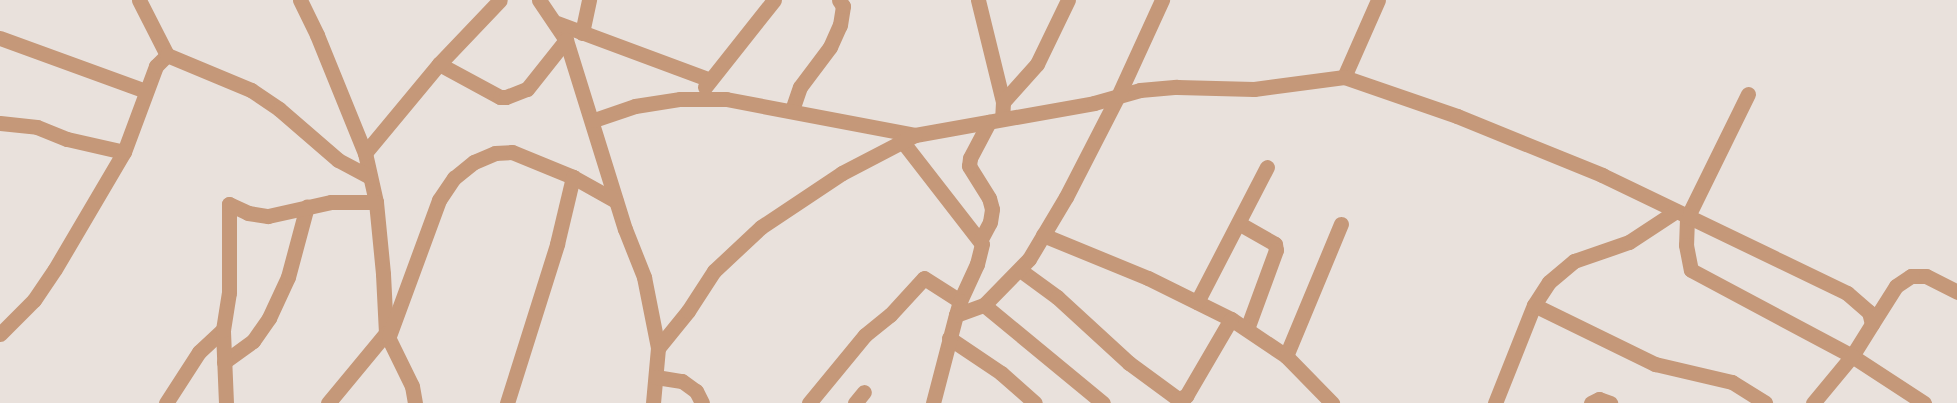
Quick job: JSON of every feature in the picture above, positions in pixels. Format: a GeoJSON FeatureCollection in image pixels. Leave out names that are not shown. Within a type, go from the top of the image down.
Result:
{"type":"FeatureCollection","features":[{"type":"Feature","properties":{"kind":"street"},"geometry":{"type":"LineString","coordinates":[[139,0],[167,55],[251,90],[279,109],[338,160],[370,177]]}},
{"type":"Feature","properties":{"kind":"street"},"geometry":{"type":"LineString","coordinates":[[300,0],[317,35],[364,153],[376,202],[387,335],[412,386],[416,403]]}},
{"type":"Feature","properties":{"kind":"street"},"geometry":{"type":"LineString","coordinates":[[364,153],[439,64],[500,0]]}},
{"type":"Feature","properties":{"kind":"street"},"geometry":{"type":"LineString","coordinates":[[539,0],[557,23],[566,40],[594,120],[616,201],[644,277],[658,348],[653,403]]}},
{"type":"Feature","properties":{"kind":"street"},"geometry":{"type":"LineString","coordinates":[[582,33],[589,0]]}},
{"type":"Feature","properties":{"kind":"street"},"geometry":{"type":"LineString","coordinates":[[695,99],[774,0]]}},
{"type":"Feature","properties":{"kind":"street"},"geometry":{"type":"LineString","coordinates":[[792,110],[800,88],[830,48],[840,24],[843,6],[839,0]]}},
{"type":"Feature","properties":{"kind":"street"},"geometry":{"type":"LineString","coordinates":[[978,0],[1003,102]]}},
{"type":"Feature","properties":{"kind":"street"},"geometry":{"type":"LineString","coordinates":[[981,239],[990,222],[992,209],[990,198],[969,166],[970,158],[995,120],[1003,102],[1037,64],[1068,0]]}},
{"type":"Feature","properties":{"kind":"street"},"geometry":{"type":"LineString","coordinates":[[809,403],[845,357],[924,278],[958,308],[984,305],[1020,270],[1043,235],[1118,96],[1162,0]]}},
{"type":"Feature","properties":{"kind":"street"},"geometry":{"type":"LineString","coordinates":[[1344,77],[1378,0]]}},
{"type":"Feature","properties":{"kind":"street"},"geometry":{"type":"LineString","coordinates":[[557,23],[710,80]]}},
{"type":"Feature","properties":{"kind":"street"},"geometry":{"type":"LineString","coordinates":[[0,38],[146,91]]}},
{"type":"Feature","properties":{"kind":"street"},"geometry":{"type":"LineString","coordinates":[[439,64],[500,97],[506,96],[527,89],[566,40]]}},
{"type":"Feature","properties":{"kind":"street"},"geometry":{"type":"LineString","coordinates":[[0,334],[34,300],[50,277],[124,152],[156,66],[167,55]]}},
{"type":"Feature","properties":{"kind":"street"},"geometry":{"type":"LineString","coordinates":[[658,348],[688,311],[714,271],[762,227],[842,173],[908,138],[1118,96],[1177,87],[1254,89],[1344,77],[1517,139],[1828,282],[1869,312],[1872,324]]}},
{"type":"Feature","properties":{"kind":"street"},"geometry":{"type":"LineString","coordinates":[[1495,403],[1534,305],[1549,282],[1574,261],[1629,242],[1681,215],[1748,94]]}},
{"type":"Feature","properties":{"kind":"street"},"geometry":{"type":"LineString","coordinates":[[594,120],[636,106],[695,99],[726,100],[792,110],[908,138],[981,239],[983,249],[958,308],[933,403]]}},
{"type":"Feature","properties":{"kind":"street"},"geometry":{"type":"LineString","coordinates":[[0,123],[37,127],[67,139],[124,152]]}},
{"type":"Feature","properties":{"kind":"street"},"geometry":{"type":"LineString","coordinates":[[328,403],[387,335],[411,283],[429,225],[454,178],[474,162],[495,153],[512,152],[573,177],[616,201]]}},
{"type":"Feature","properties":{"kind":"street"},"geometry":{"type":"LineString","coordinates":[[1197,302],[1240,224],[1267,167]]}},
{"type":"Feature","properties":{"kind":"street"},"geometry":{"type":"LineString","coordinates":[[507,403],[557,244],[573,177]]}},
{"type":"Feature","properties":{"kind":"street"},"geometry":{"type":"LineString","coordinates":[[226,403],[223,330],[229,293],[229,204],[248,213],[268,216],[306,206],[376,202]]}},
{"type":"Feature","properties":{"kind":"street"},"geometry":{"type":"LineString","coordinates":[[224,362],[253,341],[269,318],[288,277],[306,206]]}},
{"type":"Feature","properties":{"kind":"street"},"geometry":{"type":"LineString","coordinates":[[1681,215],[1691,270],[1852,356],[1924,403]]}},
{"type":"Feature","properties":{"kind":"street"},"geometry":{"type":"LineString","coordinates":[[1240,224],[1275,244],[1276,250],[1247,330]]}},
{"type":"Feature","properties":{"kind":"street"},"geometry":{"type":"LineString","coordinates":[[1286,356],[1340,224]]}},
{"type":"Feature","properties":{"kind":"street"},"geometry":{"type":"LineString","coordinates":[[1043,235],[1197,302],[1231,319],[1286,356],[1332,403]]}},
{"type":"Feature","properties":{"kind":"street"},"geometry":{"type":"LineString","coordinates":[[1020,270],[1057,297],[1129,363],[1178,399],[1186,396],[1231,319]]}},
{"type":"Feature","properties":{"kind":"street"},"geometry":{"type":"LineString","coordinates":[[1813,403],[1852,356],[1896,286],[1911,276],[1926,276],[1957,292]]}},
{"type":"Feature","properties":{"kind":"street"},"geometry":{"type":"LineString","coordinates":[[984,305],[1103,403]]}},
{"type":"Feature","properties":{"kind":"street"},"geometry":{"type":"LineString","coordinates":[[1534,305],[1655,364],[1732,382],[1765,403]]}},
{"type":"Feature","properties":{"kind":"street"},"geometry":{"type":"LineString","coordinates":[[166,403],[199,352],[223,330]]}},
{"type":"Feature","properties":{"kind":"street"},"geometry":{"type":"LineString","coordinates":[[949,338],[1001,373],[1035,403]]}},
{"type":"Feature","properties":{"kind":"street"},"geometry":{"type":"LineString","coordinates":[[656,377],[682,380],[696,391],[702,403]]}},
{"type":"Feature","properties":{"kind":"street"},"geometry":{"type":"LineString","coordinates":[[1591,403],[1599,399],[1610,403]]}}]}
